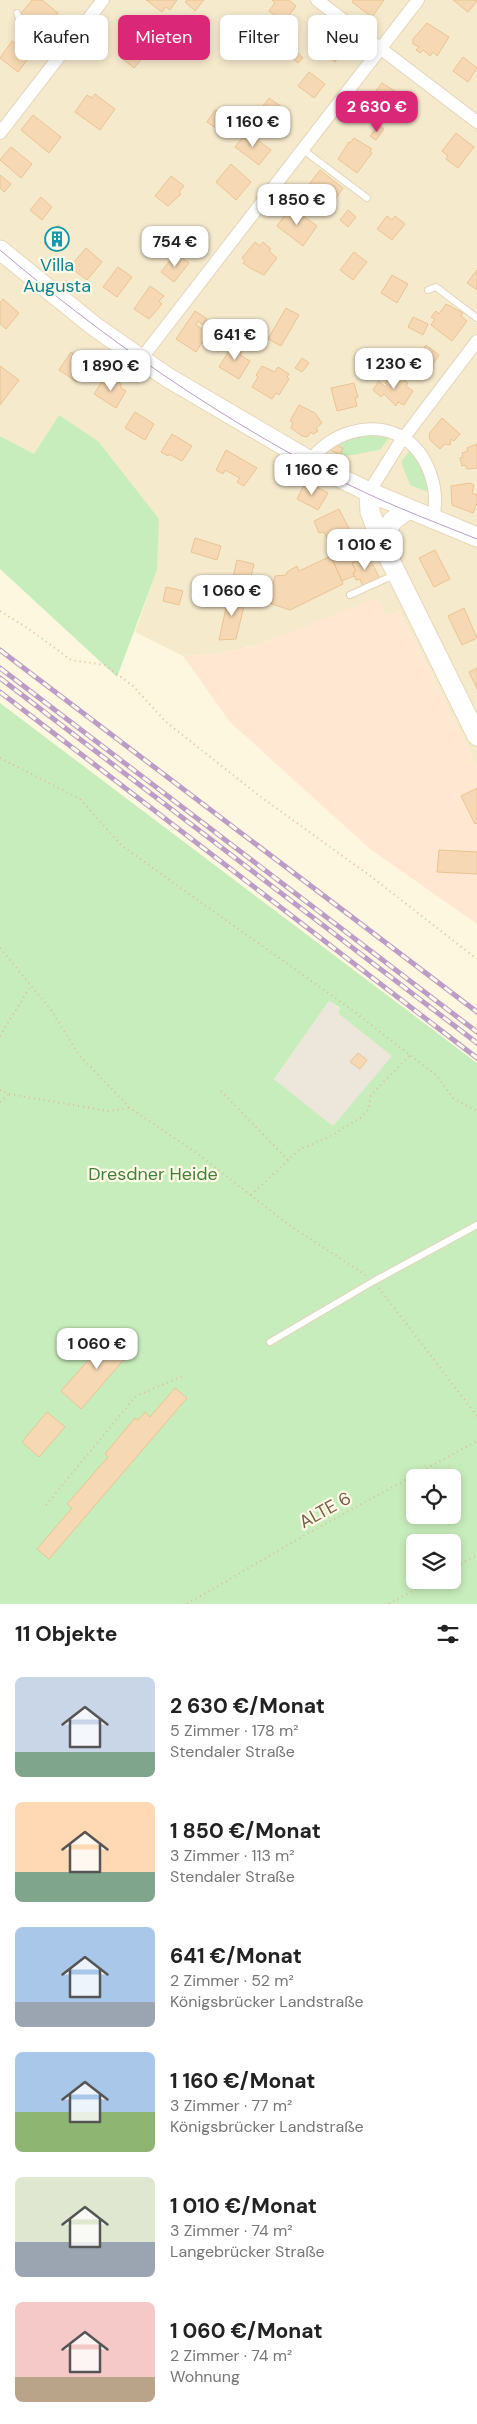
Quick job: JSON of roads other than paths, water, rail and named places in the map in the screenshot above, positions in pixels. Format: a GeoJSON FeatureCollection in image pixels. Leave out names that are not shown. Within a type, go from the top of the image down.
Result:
{"type":"FeatureCollection","features":[{"type":"Feature","properties":{"kind":"main road"},"geometry":{"type":"LineString","coordinates":[[0,250],[87,321],[141,359],[310,462],[369,492],[477,537]]}},
{"type":"Feature","properties":{"kind":"main road"},"geometry":{"type":"LineString","coordinates":[[369,492],[370,512],[382,544],[477,736]]}},
{"type":"Feature","properties":{"kind":"main road"},"geometry":{"type":"LineString","coordinates":[[382,544],[392,521],[409,509]]}},
{"type":"Feature","properties":{"kind":"street"},"geometry":{"type":"LineString","coordinates":[[91,15],[103,0]]}},
{"type":"Feature","properties":{"kind":"street"},"geometry":{"type":"LineString","coordinates":[[317,0],[477,122]]}},
{"type":"Feature","properties":{"kind":"street"},"geometry":{"type":"LineString","coordinates":[[141,359],[418,0]]}},
{"type":"Feature","properties":{"kind":"street"},"geometry":{"type":"LineString","coordinates":[[0,133],[57,60]]}},
{"type":"Feature","properties":{"kind":"street"},"geometry":{"type":"LineString","coordinates":[[369,492],[401,441],[477,341]]}},
{"type":"Feature","properties":{"kind":"street"},"geometry":{"type":"LineString","coordinates":[[310,462],[326,443],[346,433],[380,431],[418,451],[430,472],[434,492],[433,518]]}},
{"type":"Feature","properties":{"kind":"lane"},"geometry":{"type":"LineString","coordinates":[[302,149],[367,198]]}},
{"type":"Feature","properties":{"kind":"lane"},"geometry":{"type":"LineString","coordinates":[[428,290],[436,286],[477,318]]}},
{"type":"Feature","properties":{"kind":"lane"},"geometry":{"type":"LineString","coordinates":[[350,595],[396,574]]}},
{"type":"Feature","properties":{"kind":"lane"},"geometry":{"type":"LineString","coordinates":[[270,1342],[374,1281],[477,1225]]}},
{"type":"Feature","properties":{"kind":"tram line"},"geometry":{"type":"LineString","coordinates":[[0,250],[77,313],[158,371],[241,425],[364,492],[477,539]]}},
{"type":"Feature","properties":{"kind":"railway"},"geometry":{"type":"LineString","coordinates":[[0,650],[477,1012]]}},
{"type":"Feature","properties":{"kind":"railway"},"geometry":{"type":"LineString","coordinates":[[0,668],[477,1032]]}},
{"type":"Feature","properties":{"kind":"railway"},"geometry":{"type":"LineString","coordinates":[[0,678],[477,1043]]}},
{"type":"Feature","properties":{"kind":"railway"},"geometry":{"type":"LineString","coordinates":[[0,692],[477,1058]]}},
{"type":"Feature","properties":{"kind":"place","name":"Villa Augusta"},"geometry":{"type":"Point","coordinates":[57,239]}},
{"type":"Feature","properties":{"kind":"park label","name":"Dresdner Heide"},"geometry":{"type":"Point","coordinates":[153,1174]}}]}
